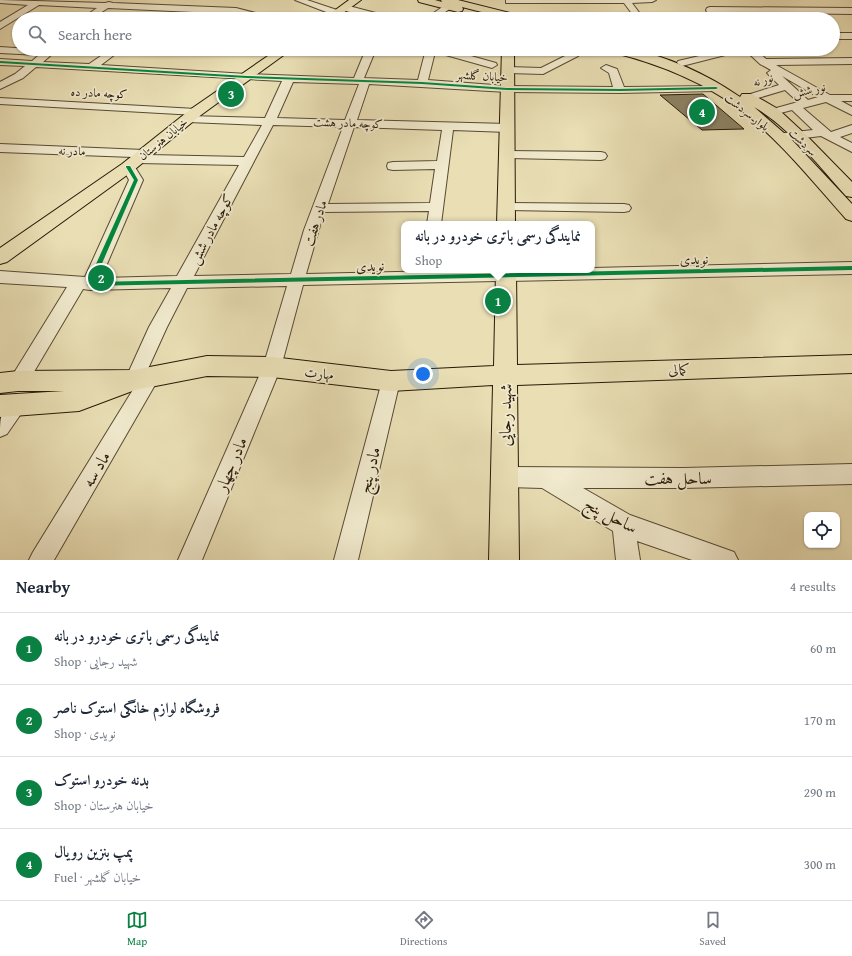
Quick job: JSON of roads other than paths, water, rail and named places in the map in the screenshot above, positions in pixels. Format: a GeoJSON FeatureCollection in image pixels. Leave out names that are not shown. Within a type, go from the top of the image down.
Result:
{"type":"FeatureCollection","features":[{"type":"Feature","properties":{"kind":"main road"},"geometry":{"type":"LineString","coordinates":[[338,12],[356,0]]}},
{"type":"Feature","properties":{"kind":"main road"},"geometry":{"type":"LineString","coordinates":[[423,0],[447,3],[472,12]]}},
{"type":"Feature","properties":{"kind":"main road"},"geometry":{"type":"LineString","coordinates":[[483,12],[508,1]]}},
{"type":"Feature","properties":{"kind":"main road","name":"خیابان هنرستان"},"geometry":{"type":"LineString","coordinates":[[0,257],[137,160],[192,115],[276,56]]}},
{"type":"Feature","properties":{"kind":"main road"},"geometry":{"type":"LineString","coordinates":[[506,221],[508,56]]}},
{"type":"Feature","properties":{"kind":"main road","name":"بلوار سردشت"},"geometry":{"type":"LineString","coordinates":[[640,56],[657,61],[687,74],[716,88],[742,105],[780,138],[852,215]]}},
{"type":"Feature","properties":{"kind":"main road","name":"سردشت"},"geometry":{"type":"LineString","coordinates":[[671,56],[773,112],[799,136],[852,192]]}},
{"type":"Feature","properties":{"kind":"main road","name":"شهید رجایی"},"geometry":{"type":"LineString","coordinates":[[504,560],[506,273]]}},
{"type":"Feature","properties":{"kind":"main road","name":"کمالی"},"geometry":{"type":"LineString","coordinates":[[506,375],[852,364]]}},
{"type":"Feature","properties":{"kind":"main road","name":"مهارت"},"geometry":{"type":"LineString","coordinates":[[9,406],[79,400],[142,379],[207,366],[272,367],[391,381],[506,375]]}},
{"type":"Feature","properties":{"kind":"main road","name":"مهارت"},"geometry":{"type":"LineString","coordinates":[[9,382],[142,379]]}},
{"type":"Feature","properties":{"kind":"street"},"geometry":{"type":"LineString","coordinates":[[170,12],[187,0]]}},
{"type":"Feature","properties":{"kind":"street"},"geometry":{"type":"LineString","coordinates":[[299,0],[327,12]]}},
{"type":"Feature","properties":{"kind":"street"},"geometry":{"type":"LineString","coordinates":[[626,0],[635,12]]}},
{"type":"Feature","properties":{"kind":"street"},"geometry":{"type":"LineString","coordinates":[[513,12],[508,1],[652,0]]}},
{"type":"Feature","properties":{"kind":"street"},"geometry":{"type":"LineString","coordinates":[[0,1],[112,2],[240,12]]}},
{"type":"Feature","properties":{"kind":"street"},"geometry":{"type":"LineString","coordinates":[[21,12],[39,1]]}},
{"type":"Feature","properties":{"kind":"street"},"geometry":{"type":"LineString","coordinates":[[97,12],[112,2]]}},
{"type":"Feature","properties":{"kind":"street"},"geometry":{"type":"LineString","coordinates":[[437,12],[447,3]]}},
{"type":"Feature","properties":{"kind":"street"},"geometry":{"type":"LineString","coordinates":[[709,5],[722,10],[852,11]]}},
{"type":"Feature","properties":{"kind":"street"},"geometry":{"type":"LineString","coordinates":[[1,24],[12,17]]}},
{"type":"Feature","properties":{"kind":"street"},"geometry":{"type":"LineString","coordinates":[[1,24],[12,24]]}},
{"type":"Feature","properties":{"kind":"street"},"geometry":{"type":"LineString","coordinates":[[840,36],[852,36]]}},
{"type":"Feature","properties":{"kind":"street"},"geometry":{"type":"LineString","coordinates":[[0,50],[12,50]]}},
{"type":"Feature","properties":{"kind":"street"},"geometry":{"type":"LineString","coordinates":[[0,86],[19,76],[44,56]]}},
{"type":"Feature","properties":{"kind":"street"},"geometry":{"type":"LineString","coordinates":[[92,67],[107,56]]}},
{"type":"Feature","properties":{"kind":"street","name":"مادر هفت"},"geometry":{"type":"LineString","coordinates":[[272,367],[319,208],[350,123],[369,56]]}},
{"type":"Feature","properties":{"kind":"street"},"geometry":{"type":"LineString","coordinates":[[422,83],[429,56]]}},
{"type":"Feature","properties":{"kind":"street"},"geometry":{"type":"LineString","coordinates":[[458,56],[492,66]]}},
{"type":"Feature","properties":{"kind":"street"},"geometry":{"type":"LineString","coordinates":[[508,70],[543,71],[571,56]]}},
{"type":"Feature","properties":{"kind":"street"},"geometry":{"type":"LineString","coordinates":[[682,63],[712,56]]}},
{"type":"Feature","properties":{"kind":"street"},"geometry":{"type":"LineString","coordinates":[[757,56],[764,62],[852,112]]}},
{"type":"Feature","properties":{"kind":"street","name":"خیابان گلشهر"},"geometry":{"type":"LineString","coordinates":[[0,62],[247,77],[422,83],[507,89],[620,90],[716,88]]}},
{"type":"Feature","properties":{"kind":"street"},"geometry":{"type":"LineString","coordinates":[[764,62],[852,62]]}},
{"type":"Feature","properties":{"kind":"street"},"geometry":{"type":"LineString","coordinates":[[764,62],[774,77],[785,87],[799,105],[826,134],[852,148]]}},
{"type":"Feature","properties":{"kind":"street"},"geometry":{"type":"LineString","coordinates":[[606,68],[614,73],[620,90]]}},
{"type":"Feature","properties":{"kind":"street","name":"کوچه مادر شش"},"geometry":{"type":"LineString","coordinates":[[142,379],[158,327],[270,120],[289,78]]}},
{"type":"Feature","properties":{"kind":"street","name":"نور نه"},"geometry":{"type":"LineString","coordinates":[[748,98],[785,87]]}},
{"type":"Feature","properties":{"kind":"street","name":"نور شش"},"geometry":{"type":"LineString","coordinates":[[773,112],[827,98],[852,98]]}},
{"type":"Feature","properties":{"kind":"street","name":"کوچه مادر ده"},"geometry":{"type":"LineString","coordinates":[[0,101],[192,115]]}},
{"type":"Feature","properties":{"kind":"street","name":"کوچه مادر هشت"},"geometry":{"type":"LineString","coordinates":[[192,115],[270,120],[508,128]]}},
{"type":"Feature","properties":{"kind":"street"},"geometry":{"type":"LineString","coordinates":[[434,221],[448,126]]}},
{"type":"Feature","properties":{"kind":"street"},"geometry":{"type":"LineString","coordinates":[[780,138],[826,134],[852,129]]}},
{"type":"Feature","properties":{"kind":"street","name":"مادر نه"},"geometry":{"type":"LineString","coordinates":[[0,148],[137,160],[248,161]]}},
{"type":"Feature","properties":{"kind":"street"},"geometry":{"type":"LineString","coordinates":[[507,155],[601,156]]}},
{"type":"Feature","properties":{"kind":"street"},"geometry":{"type":"LineString","coordinates":[[9,382],[85,283],[136,180],[137,160]]}},
{"type":"Feature","properties":{"kind":"street"},"geometry":{"type":"LineString","coordinates":[[393,166],[442,165]]}},
{"type":"Feature","properties":{"kind":"street"},"geometry":{"type":"LineString","coordinates":[[319,208],[436,207]]}},
{"type":"Feature","properties":{"kind":"street"},"geometry":{"type":"LineString","coordinates":[[506,207],[624,208]]}},
{"type":"Feature","properties":{"kind":"street","name":"نویدی"},"geometry":{"type":"LineString","coordinates":[[595,271],[852,268]]}},
{"type":"Feature","properties":{"kind":"street","name":"نویدی"},"geometry":{"type":"LineString","coordinates":[[0,277],[85,283],[298,281],[427,273]]}},
{"type":"Feature","properties":{"kind":"street","name":"مادر چهار"},"geometry":{"type":"LineString","coordinates":[[190,560],[272,367]]}},
{"type":"Feature","properties":{"kind":"street","name":"ماد سه"},"geometry":{"type":"LineString","coordinates":[[41,560],[142,379]]}},
{"type":"Feature","properties":{"kind":"street","name":"مادر پنج"},"geometry":{"type":"LineString","coordinates":[[346,560],[391,381]]}},
{"type":"Feature","properties":{"kind":"street"},"geometry":{"type":"LineString","coordinates":[[0,428],[9,406]]}},
{"type":"Feature","properties":{"kind":"street","name":"ساحل هفت"},"geometry":{"type":"LineString","coordinates":[[505,477],[683,478],[852,474]]}},
{"type":"Feature","properties":{"kind":"street","name":"ساحل پنج"},"geometry":{"type":"LineString","coordinates":[[546,478],[624,525],[726,560]]}},
{"type":"Feature","properties":{"kind":"street"},"geometry":{"type":"LineString","coordinates":[[624,525],[628,560]]}},
{"type":"Feature","properties":{"kind":"place","name":"بدنه خودرو استوک"},"geometry":{"type":"Point","coordinates":[231,94]}},
{"type":"Feature","properties":{"kind":"place","name":"پمپ بنزین رویال"},"geometry":{"type":"Point","coordinates":[702,112]}},
{"type":"Feature","properties":{"kind":"place","name":"فروشگاه لوازم خانگى استوک ناصر"},"geometry":{"type":"Point","coordinates":[101,278]}},
{"type":"Feature","properties":{"kind":"place","name":"نمایندگی رسمی باتری خودرو در بانه"},"geometry":{"type":"Point","coordinates":[498,301]}}]}
